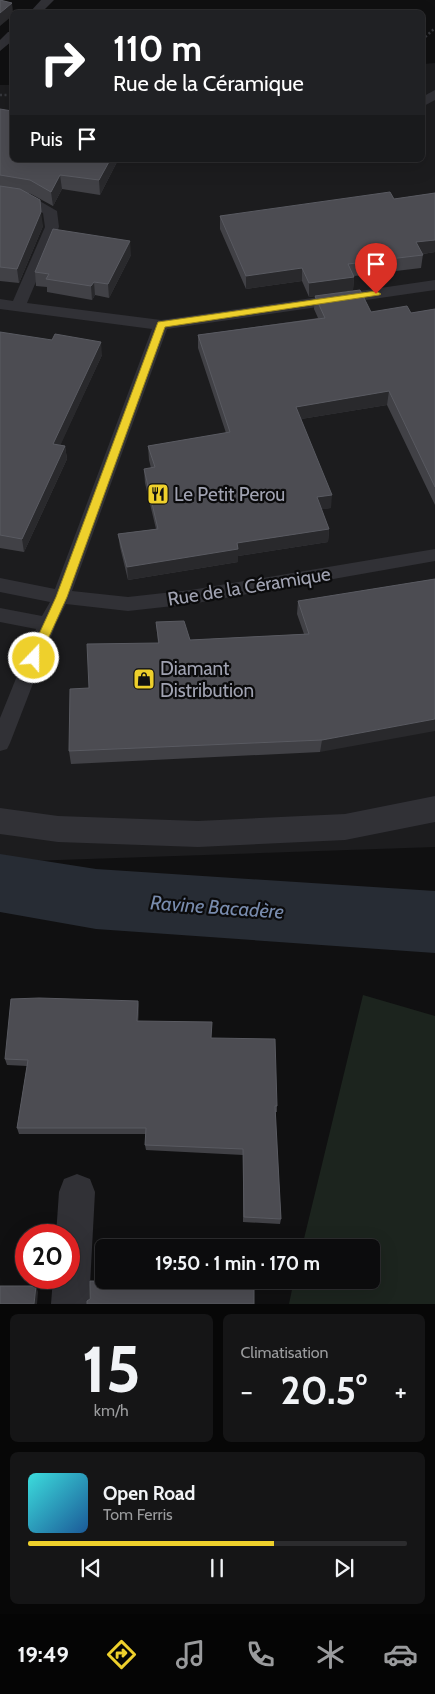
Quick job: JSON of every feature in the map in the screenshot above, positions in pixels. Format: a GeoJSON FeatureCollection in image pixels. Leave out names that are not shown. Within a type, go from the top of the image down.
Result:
{"type":"FeatureCollection","features":[{"type":"Feature","properties":{"kind":"street"},"geometry":{"type":"LineString","coordinates":[[0,821],[58,829],[198,834],[345,827],[435,809]]}},
{"type":"Feature","properties":{"kind":"street"},"geometry":{"type":"LineString","coordinates":[[70,1304],[77,1192]]}},
{"type":"Feature","properties":{"kind":"lane"},"geometry":{"type":"LineString","coordinates":[[38,10],[48,0]]}},
{"type":"Feature","properties":{"kind":"lane"},"geometry":{"type":"LineString","coordinates":[[0,47],[10,37]]}},
{"type":"Feature","properties":{"kind":"lane"},"geometry":{"type":"LineString","coordinates":[[0,194],[10,194],[35,201],[50,211],[52,226],[18,306]]}},
{"type":"Feature","properties":{"kind":"lane"},"geometry":{"type":"LineString","coordinates":[[0,304],[161,324],[435,285]]}},
{"type":"Feature","properties":{"kind":"lane"},"geometry":{"type":"LineString","coordinates":[[0,743],[47,624],[61,597],[161,324]]}},
{"type":"Feature","properties":{"kind":"lane","name":"Rue de la Céramique"},"geometry":{"type":"LineString","coordinates":[[61,597],[128,604],[191,597],[435,555]]}},
{"type":"Feature","properties":{"kind":"lane"},"geometry":{"type":"LineString","coordinates":[[0,585],[61,597]]}},
{"type":"Feature","properties":{"kind":"lane"},"geometry":{"type":"LineString","coordinates":[[0,615],[47,624]]}},
{"type":"Feature","properties":{"kind":"path"},"geometry":{"type":"LineString","coordinates":[[425,37],[435,28]]}},
{"type":"Feature","properties":{"kind":"shaded area"},"geometry":{"type":"Polygon","coordinates":[[[435,63],[435,847],[0,862],[0,85],[10,85],[10,162],[425,162],[425,64],[435,63]]]}},
{"type":"Feature","properties":{"kind":"shaded area"},"geometry":{"type":"Polygon","coordinates":[[[363,995],[435,1016],[435,1304],[289,1304],[292,1289],[380,1289],[380,1239],[304,1239],[363,995]]]}},
{"type":"Feature","properties":{"kind":"building"},"geometry":{"type":"Polygon","coordinates":[[[0,0],[12,3],[0,13],[0,0]]]}},
{"type":"Feature","properties":{"kind":"building"},"geometry":{"type":"Polygon","coordinates":[[[0,109],[10,111],[10,162],[109,162],[99,180],[60,175],[51,192],[30,180],[0,175],[0,109]]]}},
{"type":"Feature","properties":{"kind":"building"},"geometry":{"type":"Polygon","coordinates":[[[0,186],[20,189],[40,200],[41,212],[17,269],[0,267],[0,186]]]}},
{"type":"Feature","properties":{"kind":"building"},"geometry":{"type":"Polygon","coordinates":[[[390,192],[394,199],[435,193],[435,240],[416,242],[423,255],[348,264],[354,277],[309,283],[302,268],[246,276],[220,216],[390,192]]]}},
{"type":"Feature","properties":{"kind":"building"},"geometry":{"type":"Polygon","coordinates":[[[53,229],[130,241],[108,284],[94,282],[91,286],[46,279],[49,274],[35,272],[53,229]]]}},
{"type":"Feature","properties":{"kind":"building"},"geometry":{"type":"Polygon","coordinates":[[[360,290],[371,312],[407,306],[411,313],[435,309],[435,487],[389,391],[296,407],[332,495],[317,497],[329,529],[237,543],[238,549],[127,567],[118,534],[158,529],[144,469],[155,467],[148,446],[230,432],[198,335],[325,318],[315,296],[360,290]]]}},
{"type":"Feature","properties":{"kind":"building"},"geometry":{"type":"Polygon","coordinates":[[[0,332],[52,340],[55,334],[101,342],[53,444],[65,446],[22,539],[0,535],[0,332]]]}},
{"type":"Feature","properties":{"kind":"building"},"geometry":{"type":"Polygon","coordinates":[[[435,579],[435,719],[322,740],[69,751],[70,689],[89,688],[87,644],[159,643],[156,622],[184,621],[190,640],[309,634],[298,601],[435,579]]]}},
{"type":"Feature","properties":{"kind":"building"},"geometry":{"type":"Polygon","coordinates":[[[11,999],[138,1001],[137,1021],[212,1022],[211,1038],[275,1039],[277,1106],[275,1106],[281,1219],[244,1217],[243,1149],[145,1145],[146,1128],[17,1128],[28,1060],[5,1059],[11,999]]]}},
{"type":"Feature","properties":{"kind":"building"},"geometry":{"type":"Polygon","coordinates":[[[90,1281],[95,1281],[95,1289],[254,1289],[254,1304],[87,1304],[87,1301],[90,1299],[90,1281]]]}},
{"type":"Feature","properties":{"kind":"building"},"geometry":{"type":"Polygon","coordinates":[[[0,1286],[15,1286],[15,1289],[36,1289],[34,1304],[0,1304],[0,1286]]]}},
{"type":"Feature","properties":{"kind":"waterway","name":"Ravine Bacadère"},"geometry":{"type":"LineString","coordinates":[[0,883],[96,899],[435,922]]}},
{"type":"Feature","properties":{"kind":"place","name":"Le Petit Perou"},"geometry":{"type":"Point","coordinates":[158,494]}},
{"type":"Feature","properties":{"kind":"place","name":"Diamant Distribution"},"geometry":{"type":"Point","coordinates":[144,679]}},
{"type":"Feature","properties":{"kind":"route"},"geometry":{"type":"LineString","coordinates":[[34,658],[47,624],[61,597],[161,324],[376,294]]}}]}
